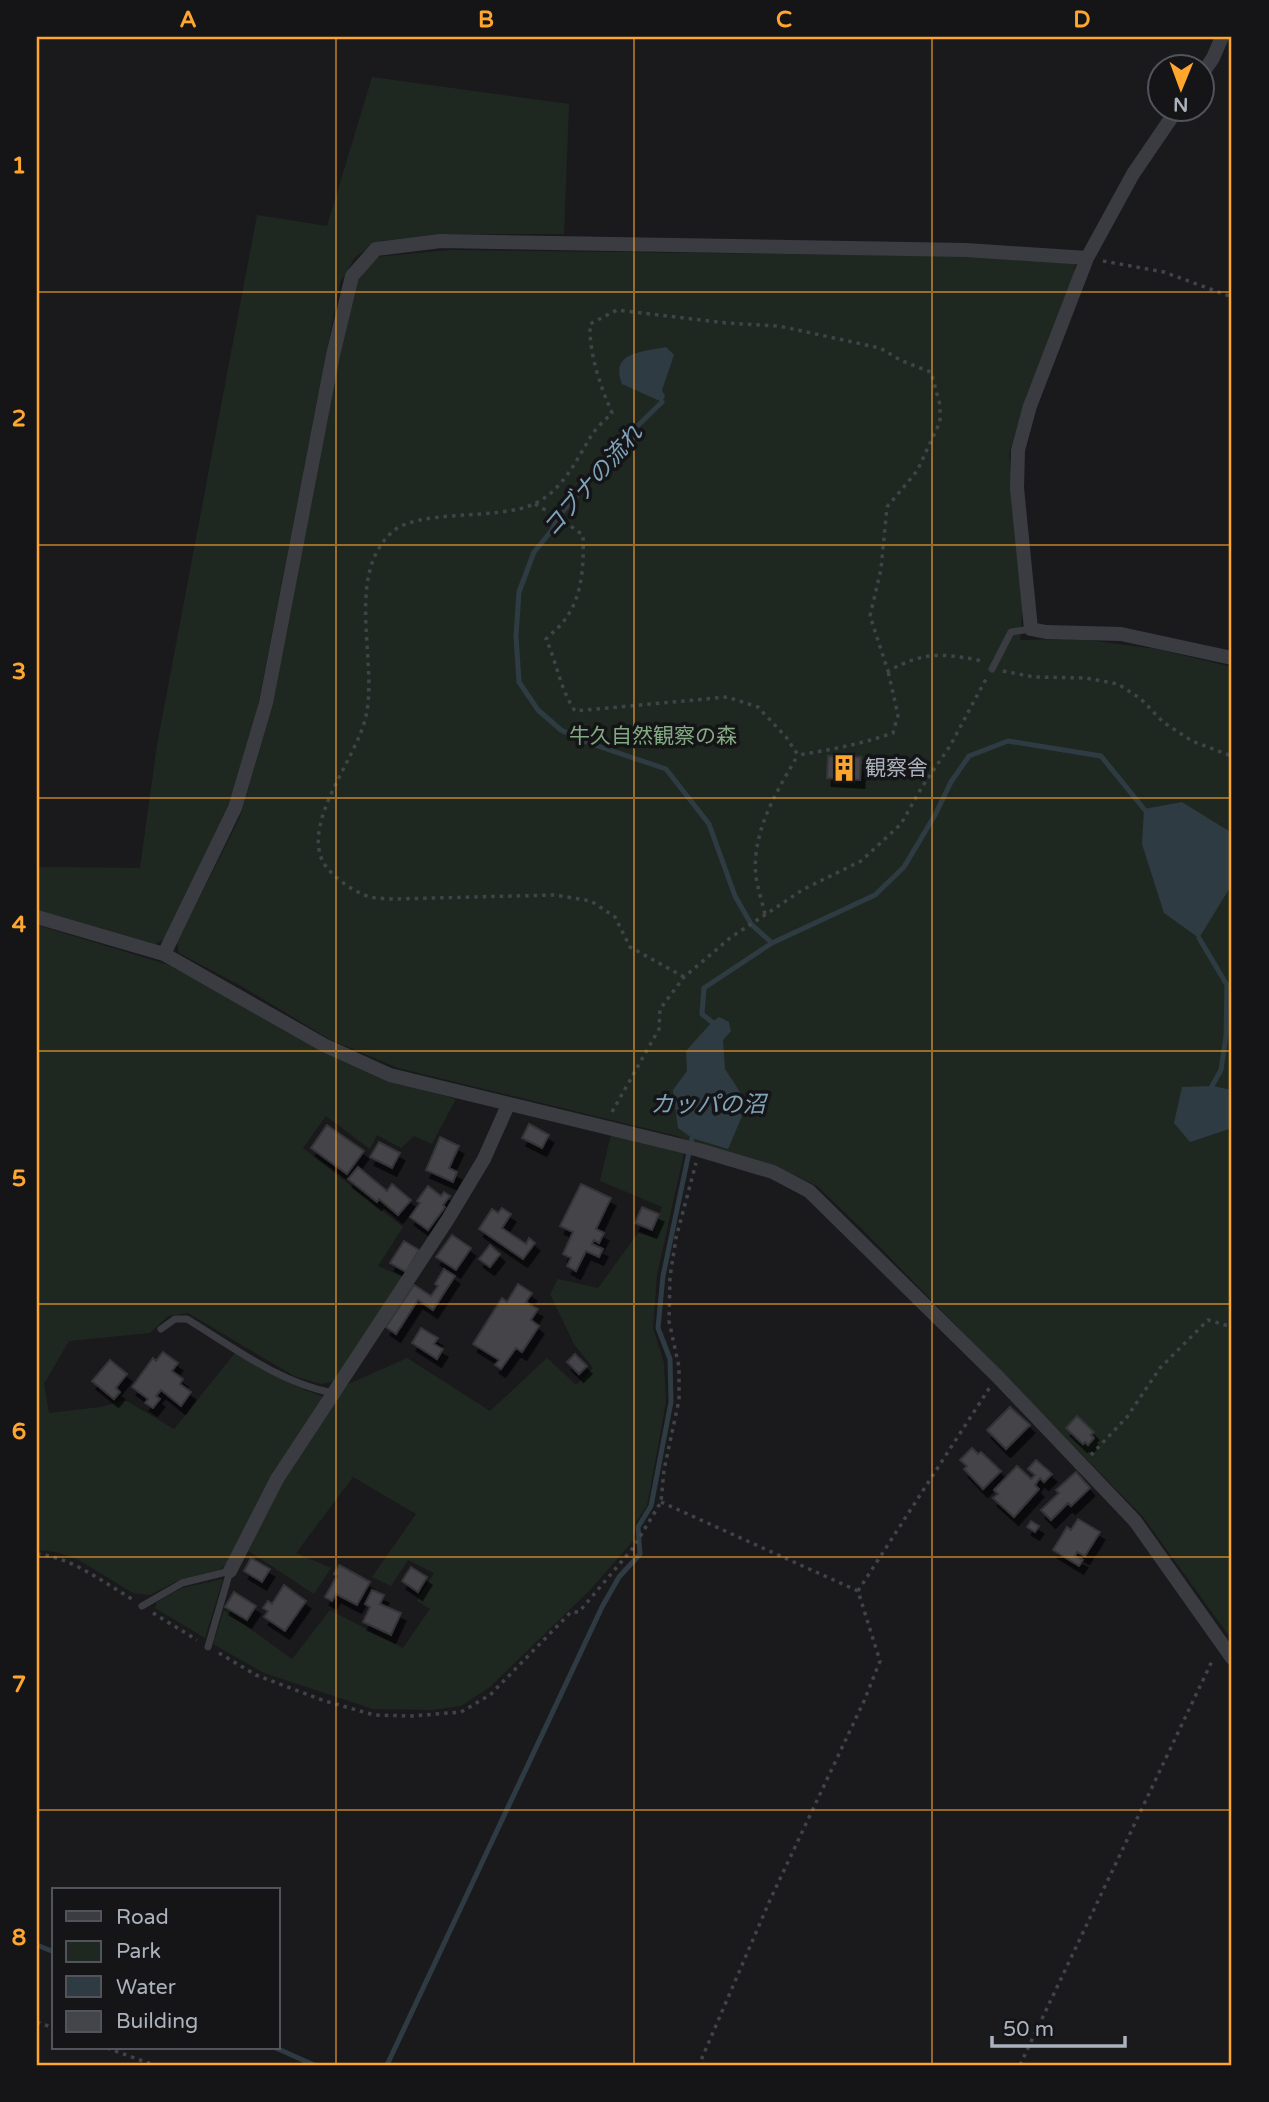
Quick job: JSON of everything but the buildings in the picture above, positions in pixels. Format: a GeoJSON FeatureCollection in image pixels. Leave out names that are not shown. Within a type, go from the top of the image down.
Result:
{"type":"FeatureCollection","features":[{"type":"Feature","properties":{"kind":"street"},"geometry":{"type":"LineString","coordinates":[[1168,122],[1133,174],[1087,258],[1030,406],[1018,450],[1017,488],[1031,629],[1046,632],[1121,634],[1232,657]]}},
{"type":"Feature","properties":{"kind":"street"},"geometry":{"type":"LineString","coordinates":[[164,954],[235,808],[266,703],[332,355],[345,302],[352,276],[376,249],[441,241],[966,250],[1087,258]]}},
{"type":"Feature","properties":{"kind":"street"},"geometry":{"type":"LineString","coordinates":[[37,918],[164,954],[324,1045],[390,1075],[699,1150],[773,1172],[809,1191],[997,1376],[1135,1521],[1232,1658]]}},
{"type":"Feature","properties":{"kind":"street"},"geometry":{"type":"LineString","coordinates":[[230,1571],[277,1479],[448,1219],[484,1159],[508,1105]]}},
{"type":"Feature","properties":{"kind":"lane"},"geometry":{"type":"LineString","coordinates":[[992,669],[1011,632],[1031,629]]}},
{"type":"Feature","properties":{"kind":"lane"},"geometry":{"type":"LineString","coordinates":[[161,1329],[175,1319],[187,1319],[255,1362],[311,1389],[333,1393]]}},
{"type":"Feature","properties":{"kind":"lane"},"geometry":{"type":"LineString","coordinates":[[142,1606],[182,1583],[230,1571]]}},
{"type":"Feature","properties":{"kind":"lane"},"geometry":{"type":"LineString","coordinates":[[208,1647],[230,1571]]}},
{"type":"Feature","properties":{"kind":"path"},"geometry":{"type":"LineString","coordinates":[[1087,258],[1164,272],[1232,297]]}},
{"type":"Feature","properties":{"kind":"path"},"geometry":{"type":"LineString","coordinates":[[684,977],[630,947],[615,918],[592,901],[555,895],[393,899],[369,897],[332,874],[321,858],[319,834],[324,810],[347,766],[366,718],[370,683],[366,597],[372,562],[392,531],[410,522],[501,514],[535,504],[557,488],[581,456],[592,434],[612,412],[593,358],[590,324],[617,310],[726,323],[779,326],[880,348],[902,361],[931,372],[940,405],[940,422],[917,471],[887,507],[881,569],[870,616],[888,671],[898,715],[893,733],[864,743],[798,755]]}},
{"type":"Feature","properties":{"kind":"path"},"geometry":{"type":"LineString","coordinates":[[535,504],[583,535],[584,562],[576,598],[566,618],[546,639],[556,663],[564,695],[575,711],[727,697],[758,707],[786,737],[798,755]]}},
{"type":"Feature","properties":{"kind":"path"},"geometry":{"type":"LineString","coordinates":[[888,671],[904,662],[940,653],[978,660],[992,669],[1034,677],[1086,678],[1118,684],[1141,699],[1173,729],[1192,741],[1232,756]]}},
{"type":"Feature","properties":{"kind":"path"},"geometry":{"type":"LineString","coordinates":[[604,1126],[659,1030],[660,1009],[684,977],[730,938],[804,889],[860,861],[901,824],[950,746],[992,669]]}},
{"type":"Feature","properties":{"kind":"path"},"geometry":{"type":"LineString","coordinates":[[765,915],[756,875],[760,831],[777,792],[798,755]]}},
{"type":"Feature","properties":{"kind":"path"},"geometry":{"type":"LineString","coordinates":[[37,1555],[55,1556],[73,1563],[256,1675],[325,1701],[374,1715],[411,1716],[461,1712],[489,1695],[571,1612],[579,1612],[634,1548],[661,1502],[664,1470],[679,1400],[680,1367],[669,1321],[670,1277],[676,1238],[699,1150]]}},
{"type":"Feature","properties":{"kind":"path"},"geometry":{"type":"LineString","coordinates":[[1082,1464],[1127,1417],[1160,1368],[1208,1320],[1232,1327]]}},
{"type":"Feature","properties":{"kind":"path"},"geometry":{"type":"LineString","coordinates":[[858,1591],[997,1376]]}},
{"type":"Feature","properties":{"kind":"path"},"geometry":{"type":"LineString","coordinates":[[661,1502],[858,1591],[880,1661],[864,1701],[770,1900],[699,2065]]}},
{"type":"Feature","properties":{"kind":"path"},"geometry":{"type":"LineString","coordinates":[[1020,2065],[1221,1642]]}},
{"type":"Feature","properties":{"kind":"path"},"geometry":{"type":"LineString","coordinates":[[113,2050],[154,2065]]}},
{"type":"Feature","properties":{"kind":"green space"},"geometry":{"type":"Polygon","coordinates":[[[372,77],[569,104],[564,234],[451,234],[379,241],[355,257],[340,283],[257,711],[229,806],[168,936],[156,944],[37,910],[37,867],[140,868],[157,745],[257,215],[327,226],[372,77]]]}},
{"type":"Feature","properties":{"kind":"green space","name":"牛久自然観察の森"},"geometry":{"type":"Polygon","coordinates":[[[449,250],[960,256],[1075,263],[1074,279],[1028,391],[1009,453],[1023,601],[1020,640],[1080,639],[1156,649],[1232,667],[1232,1640],[1143,1517],[817,1186],[784,1170],[673,1135],[398,1068],[331,1040],[241,986],[179,953],[177,943],[240,817],[272,707],[309,504],[355,283],[376,257],[449,250]]]}},
{"type":"Feature","properties":{"kind":"green space"},"geometry":{"type":"Polygon","coordinates":[[[37,925],[169,965],[330,1052],[420,1089],[456,1099],[432,1144],[414,1136],[401,1148],[377,1135],[370,1149],[326,1116],[303,1148],[403,1227],[378,1266],[404,1277],[336,1381],[321,1384],[294,1376],[188,1313],[168,1316],[150,1333],[69,1341],[44,1384],[49,1413],[101,1407],[125,1400],[174,1429],[235,1353],[305,1390],[322,1396],[323,1402],[231,1559],[221,1569],[175,1582],[150,1595],[133,1593],[77,1559],[56,1552],[37,1550],[37,925]]]}},
{"type":"Feature","properties":{"kind":"green space"},"geometry":{"type":"Polygon","coordinates":[[[611,1134],[684,1153],[657,1275],[653,1328],[664,1363],[666,1402],[647,1506],[636,1522],[633,1541],[591,1589],[490,1687],[461,1706],[432,1710],[373,1709],[264,1673],[213,1644],[224,1610],[292,1659],[330,1610],[403,1648],[430,1609],[417,1601],[434,1573],[408,1560],[391,1586],[372,1577],[416,1514],[353,1477],[296,1553],[331,1568],[314,1594],[247,1550],[280,1484],[344,1386],[407,1358],[490,1411],[547,1358],[576,1385],[593,1368],[574,1344],[550,1294],[558,1279],[598,1288],[638,1233],[653,1237],[662,1207],[600,1181],[611,1134]]]}},
{"type":"Feature","properties":{"kind":"green space"},"geometry":{"type":"Polygon","coordinates":[[[223,1579],[205,1638],[155,1608],[157,1602],[182,1588],[223,1579]]]}},
{"type":"Feature","properties":{"kind":"water"},"geometry":{"type":"Polygon","coordinates":[[[666,347],[674,355],[662,390],[665,396],[662,402],[622,384],[619,373],[624,359],[639,352],[666,347]]]}},
{"type":"Feature","properties":{"kind":"water"},"geometry":{"type":"Polygon","coordinates":[[[1182,802],[1232,833],[1231,886],[1199,938],[1164,913],[1142,844],[1144,809],[1182,802]]]}},
{"type":"Feature","properties":{"kind":"water","name":"カッパの沼"},"geometry":{"type":"Polygon","coordinates":[[[719,1017],[729,1022],[731,1031],[723,1040],[725,1069],[744,1098],[745,1109],[728,1149],[692,1138],[678,1128],[673,1090],[687,1071],[686,1051],[719,1017]]]}},
{"type":"Feature","properties":{"kind":"water"},"geometry":{"type":"Polygon","coordinates":[[[1212,1086],[1232,1090],[1232,1128],[1190,1142],[1174,1123],[1182,1087],[1212,1086]]]}},
{"type":"Feature","properties":{"kind":"waterway","name":"コブナの流れ"},"geometry":{"type":"LineString","coordinates":[[662,402],[624,439],[558,517],[552,530],[534,552],[519,592],[516,636],[519,682],[538,710],[561,730],[586,742],[666,769],[709,824],[735,896],[751,924],[772,943]]}},
{"type":"Feature","properties":{"kind":"waterway"},"geometry":{"type":"LineString","coordinates":[[712,1022],[702,1014],[704,988],[772,943],[875,895],[904,867],[951,782],[969,756],[1008,741],[1101,756],[1144,809]]}},
{"type":"Feature","properties":{"kind":"waterway"},"geometry":{"type":"LineString","coordinates":[[1199,938],[1227,985],[1226,1036],[1221,1070],[1212,1086]]}},
{"type":"Feature","properties":{"kind":"waterway"},"geometry":{"type":"LineString","coordinates":[[387,2065],[602,1607],[619,1577],[640,1554],[638,1527],[651,1506],[671,1402],[670,1359],[658,1328],[663,1276],[692,1138]]}},
{"type":"Feature","properties":{"kind":"waterway"},"geometry":{"type":"LineString","coordinates":[[37,1945],[52,1951]]}},
{"type":"Feature","properties":{"kind":"waterway"},"geometry":{"type":"LineString","coordinates":[[280,2050],[314,2065]]}},
{"type":"Feature","properties":{"kind":"place","name":"観察舎"},"geometry":{"type":"Point","coordinates":[844,768]}}]}
